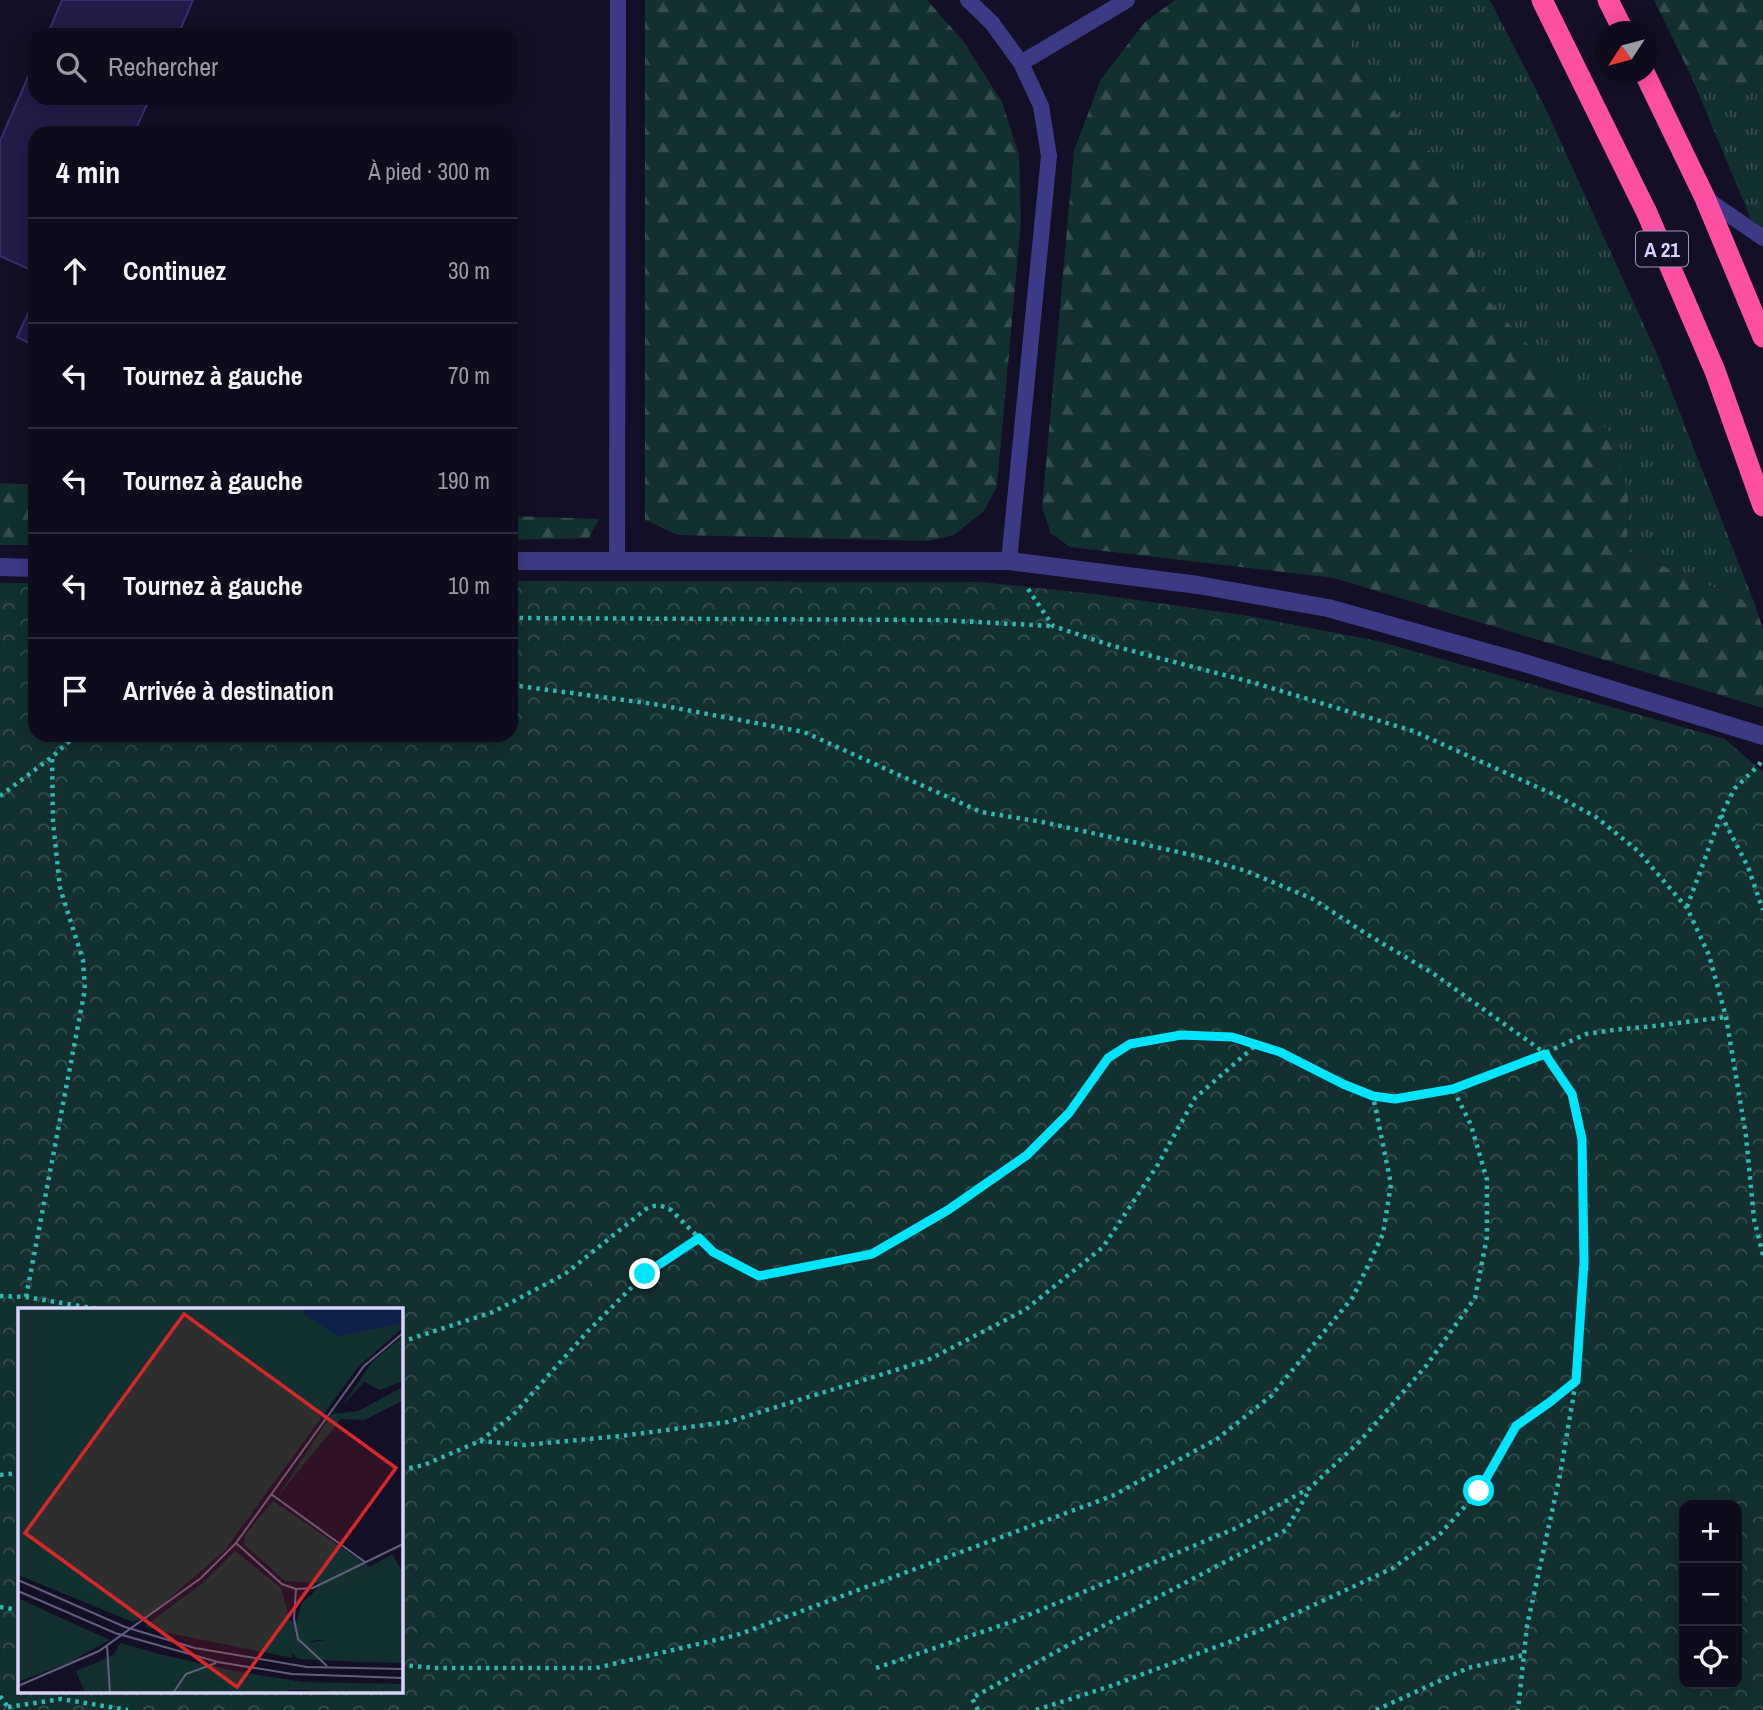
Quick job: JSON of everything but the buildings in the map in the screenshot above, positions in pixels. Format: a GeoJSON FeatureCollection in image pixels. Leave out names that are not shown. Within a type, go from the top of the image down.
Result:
{"type":"FeatureCollection","features":[{"type":"Feature","properties":{"kind":"highway","name":"A 21"},"geometry":{"type":"LineString","coordinates":[[1542,0],[1647,213],[1715,371],[1763,506]]}},
{"type":"Feature","properties":{"kind":"highway"},"geometry":{"type":"LineString","coordinates":[[1608,0],[1618,21]]}},
{"type":"Feature","properties":{"kind":"highway","name":"A 21"},"geometry":{"type":"LineString","coordinates":[[1649,84],[1705,198],[1763,337]]}},
{"type":"Feature","properties":{"kind":"street"},"geometry":{"type":"LineString","coordinates":[[518,561],[1009,561],[1198,585],[1328,608],[1521,662],[1763,736]]}},
{"type":"Feature","properties":{"kind":"street"},"geometry":{"type":"LineString","coordinates":[[0,567],[28,568]]}},
{"type":"Feature","properties":{"kind":"lane"},"geometry":{"type":"LineString","coordinates":[[617,560],[618,0]]}},
{"type":"Feature","properties":{"kind":"lane"},"geometry":{"type":"LineString","coordinates":[[968,0],[992,23],[1021,63],[1041,106],[1049,156],[1009,561]]}},
{"type":"Feature","properties":{"kind":"lane"},"geometry":{"type":"LineString","coordinates":[[1021,63],[1127,0]]}},
{"type":"Feature","properties":{"kind":"lane"},"geometry":{"type":"LineString","coordinates":[[1705,198],[1763,238]]}},
{"type":"Feature","properties":{"kind":"path"},"geometry":{"type":"LineString","coordinates":[[1009,561],[1053,626]]}},
{"type":"Feature","properties":{"kind":"path"},"geometry":{"type":"LineString","coordinates":[[518,618],[939,620],[1053,626],[1114,646],[1255,683],[1413,732],[1555,795],[1596,817],[1638,851],[1687,908],[1709,955],[1726,1017],[1746,1136],[1754,1219],[1763,1255]]}},
{"type":"Feature","properties":{"kind":"path"},"geometry":{"type":"LineString","coordinates":[[518,686],[654,704],[804,732],[981,812],[1042,822],[1192,855],[1245,871],[1313,899],[1434,974],[1545,1054],[1572,1094],[1582,1139],[1584,1263],[1576,1381],[1560,1475],[1527,1626],[1518,1710]]}},
{"type":"Feature","properties":{"kind":"path"},"geometry":{"type":"LineString","coordinates":[[0,796],[68,742]]}},
{"type":"Feature","properties":{"kind":"path"},"geometry":{"type":"LineString","coordinates":[[26,1297],[85,989],[82,960],[60,888],[53,822],[52,757]]}},
{"type":"Feature","properties":{"kind":"path"},"geometry":{"type":"LineString","coordinates":[[1687,908],[1721,815],[1735,788],[1759,765],[1763,757]]}},
{"type":"Feature","properties":{"kind":"path"},"geometry":{"type":"LineString","coordinates":[[1721,815],[1748,867],[1763,910]]}},
{"type":"Feature","properties":{"kind":"path"},"geometry":{"type":"LineString","coordinates":[[402,1342],[493,1312],[565,1274],[646,1209],[655,1205],[671,1210],[713,1252],[759,1276],[872,1254],[948,1210],[1027,1155],[1069,1113],[1108,1058],[1130,1044],[1181,1035],[1232,1037],[1280,1052],[1373,1096],[1395,1099],[1453,1089],[1545,1054],[1586,1034],[1726,1017]]}},
{"type":"Feature","properties":{"kind":"path"},"geometry":{"type":"LineString","coordinates":[[480,1441],[525,1445],[728,1422],[928,1360],[1025,1310],[1103,1247],[1157,1166],[1195,1098],[1256,1045]]}},
{"type":"Feature","properties":{"kind":"path"},"geometry":{"type":"LineString","coordinates":[[876,1668],[1014,1621],[1234,1529],[1310,1488],[1361,1440],[1426,1366],[1475,1298],[1487,1237],[1487,1180],[1471,1125],[1453,1089]]}},
{"type":"Feature","properties":{"kind":"path"},"geometry":{"type":"LineString","coordinates":[[402,1665],[435,1668],[596,1668],[737,1635],[1112,1496],[1217,1439],[1272,1396],[1353,1297],[1383,1234],[1391,1184],[1373,1096]]}},
{"type":"Feature","properties":{"kind":"path"},"geometry":{"type":"LineString","coordinates":[[402,1470],[424,1465],[480,1441],[513,1415],[645,1274],[699,1238]]}},
{"type":"Feature","properties":{"kind":"path"},"geometry":{"type":"LineString","coordinates":[[0,1296],[26,1297],[92,1308]]}},
{"type":"Feature","properties":{"kind":"path"},"geometry":{"type":"LineString","coordinates":[[1036,1710],[1111,1686],[1256,1632],[1393,1568],[1440,1534],[1479,1491],[1516,1426],[1576,1381]]}},
{"type":"Feature","properties":{"kind":"path"},"geometry":{"type":"LineString","coordinates":[[0,1475],[18,1473]]}},
{"type":"Feature","properties":{"kind":"path"},"geometry":{"type":"LineString","coordinates":[[978,1710],[972,1698],[1286,1530],[1310,1488]]}},
{"type":"Feature","properties":{"kind":"path"},"geometry":{"type":"LineString","coordinates":[[0,1607],[18,1610]]}},
{"type":"Feature","properties":{"kind":"path"},"geometry":{"type":"LineString","coordinates":[[1376,1710],[1468,1668],[1524,1656]]}},
{"type":"Feature","properties":{"kind":"path"},"geometry":{"type":"LineString","coordinates":[[0,1696],[9,1708],[61,1699],[128,1710]]}},
{"type":"Feature","properties":{"kind":"green space"},"geometry":{"type":"Polygon","coordinates":[[[645,0],[927,0],[963,41],[1002,102],[1019,155],[1021,221],[997,486],[984,511],[954,535],[928,541],[678,535],[645,520],[645,0]]]}},
{"type":"Feature","properties":{"kind":"green space"},"geometry":{"type":"Polygon","coordinates":[[[1175,0],[1363,0],[1347,60],[1460,184],[1481,292],[1611,433],[1628,491],[1627,551],[1755,605],[1763,629],[1763,708],[1334,578],[1070,547],[1051,533],[1042,508],[1074,151],[1101,79],[1145,22],[1175,0]]]}},
{"type":"Feature","properties":{"kind":"green space"},"geometry":{"type":"Polygon","coordinates":[[[1363,0],[1490,0],[1544,105],[1657,354],[1755,605],[1627,551],[1628,491],[1543,362],[1480,291],[1460,184],[1346,60],[1363,0]]]}},
{"type":"Feature","properties":{"kind":"green space"},"geometry":{"type":"Polygon","coordinates":[[[1654,0],[1763,0],[1763,91],[1692,78],[1654,0]]]}},
{"type":"Feature","properties":{"kind":"green space"},"geometry":{"type":"Polygon","coordinates":[[[1692,78],[1763,91],[1763,248],[1692,78]]]}},
{"type":"Feature","properties":{"kind":"green space"},"geometry":{"type":"Polygon","coordinates":[[[0,483],[28,485],[28,545],[0,545],[0,483]]]}},
{"type":"Feature","properties":{"kind":"green space"},"geometry":{"type":"Polygon","coordinates":[[[518,516],[599,519],[589,538],[518,540],[518,516]]]}},
{"type":"Feature","properties":{"kind":"green space"},"geometry":{"type":"Polygon","coordinates":[[[518,581],[981,582],[1095,594],[1243,615],[1378,641],[1725,739],[1763,772],[1763,1710],[0,1710],[0,583],[28,583],[28,742],[518,742],[518,581]]]}},
{"type":"Feature","properties":{"kind":"route"},"geometry":{"type":"LineString","coordinates":[[645,1274],[699,1238],[713,1252],[759,1276],[872,1254],[948,1210],[1027,1155],[1069,1113],[1108,1058],[1130,1044],[1181,1035],[1232,1037],[1280,1052],[1373,1096],[1395,1099],[1453,1089],[1545,1054],[1572,1094],[1582,1139],[1584,1263],[1576,1381],[1516,1426],[1479,1491]]}}]}
